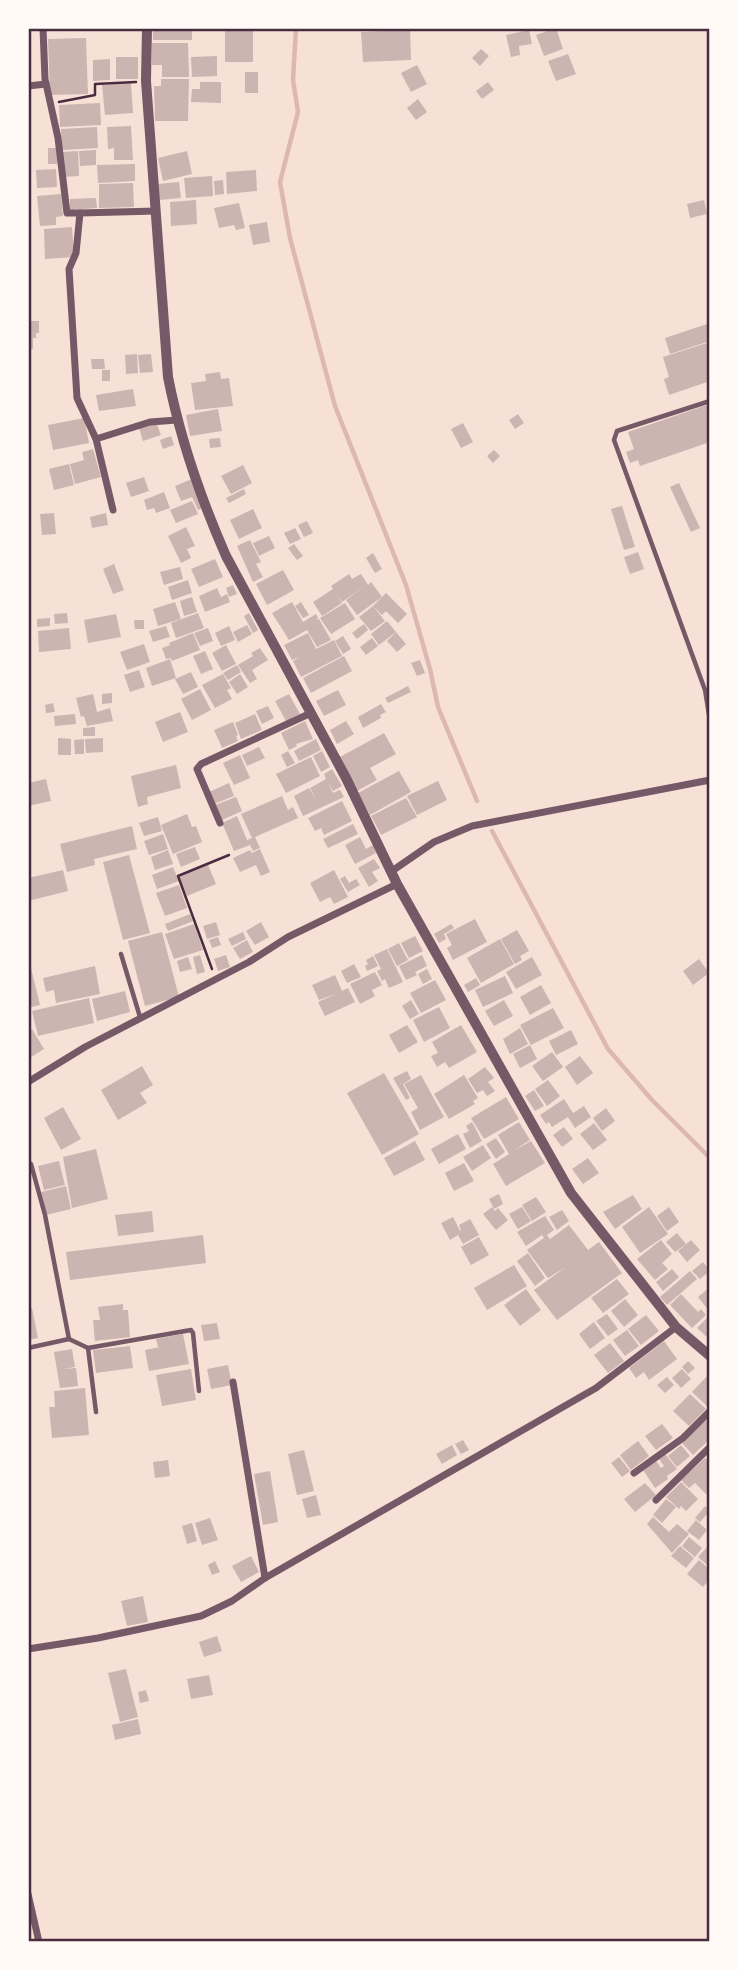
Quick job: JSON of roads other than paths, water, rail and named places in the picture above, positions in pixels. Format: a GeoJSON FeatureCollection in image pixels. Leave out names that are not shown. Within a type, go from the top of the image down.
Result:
{"type":"FeatureCollection","features":[{"type":"Feature","properties":{"kind":"street"},"geometry":{"type":"LineString","coordinates":[[43,28],[46,84],[58,138],[67,213],[156,211]]}},
{"type":"Feature","properties":{"kind":"street"},"geometry":{"type":"LineString","coordinates":[[147,28],[146,81],[169,377],[177,420],[214,529],[397,884],[571,1193],[676,1327],[710,1356]]}},
{"type":"Feature","properties":{"kind":"street"},"geometry":{"type":"LineString","coordinates":[[28,86],[46,84]]}},
{"type":"Feature","properties":{"kind":"street"},"geometry":{"type":"LineString","coordinates":[[80,213],[76,253],[69,269],[77,398],[96,439],[113,510]]}},
{"type":"Feature","properties":{"kind":"street"},"geometry":{"type":"LineString","coordinates":[[96,439],[150,422],[177,420]]}},
{"type":"Feature","properties":{"kind":"street"},"geometry":{"type":"LineString","coordinates":[[220,823],[197,769],[201,764],[311,713]]}},
{"type":"Feature","properties":{"kind":"street"},"geometry":{"type":"LineString","coordinates":[[392,871],[434,842],[472,825],[710,780]]}},
{"type":"Feature","properties":{"kind":"street"},"geometry":{"type":"LineString","coordinates":[[28,1082],[140,1017],[249,962],[288,937],[397,884]]}},
{"type":"Feature","properties":{"kind":"street"},"geometry":{"type":"LineString","coordinates":[[28,1649],[98,1638],[201,1616],[232,1601],[265,1578],[596,1388],[676,1327]]}},
{"type":"Feature","properties":{"kind":"street"},"geometry":{"type":"LineString","coordinates":[[233,1382],[265,1578]]}},
{"type":"Feature","properties":{"kind":"street"},"geometry":{"type":"LineString","coordinates":[[634,1473],[683,1438],[710,1411]]}},
{"type":"Feature","properties":{"kind":"street"},"geometry":{"type":"LineString","coordinates":[[656,1500],[710,1447]]}},
{"type":"Feature","properties":{"kind":"street"},"geometry":{"type":"LineString","coordinates":[[28,1895],[39,1942]]}},
{"type":"Feature","properties":{"kind":"lane"},"geometry":{"type":"LineString","coordinates":[[710,401],[617,431],[614,440],[705,690],[710,721]]}},
{"type":"Feature","properties":{"kind":"lane"},"geometry":{"type":"LineString","coordinates":[[121,954],[140,1017]]}},
{"type":"Feature","properties":{"kind":"lane"},"geometry":{"type":"LineString","coordinates":[[28,1162],[31,1164],[45,1215],[69,1339]]}},
{"type":"Feature","properties":{"kind":"lane"},"geometry":{"type":"LineString","coordinates":[[28,1348],[69,1339],[88,1348],[191,1330],[199,1391]]}},
{"type":"Feature","properties":{"kind":"lane"},"geometry":{"type":"LineString","coordinates":[[88,1348],[96,1412]]}},
{"type":"Feature","properties":{"kind":"waterway"},"geometry":{"type":"LineString","coordinates":[[296,28],[293,80],[298,112],[280,182],[290,238],[335,406],[406,585],[438,707],[477,801]]}},
{"type":"Feature","properties":{"kind":"waterway"},"geometry":{"type":"LineString","coordinates":[[492,831],[608,1049],[652,1100],[710,1158]]}}]}
